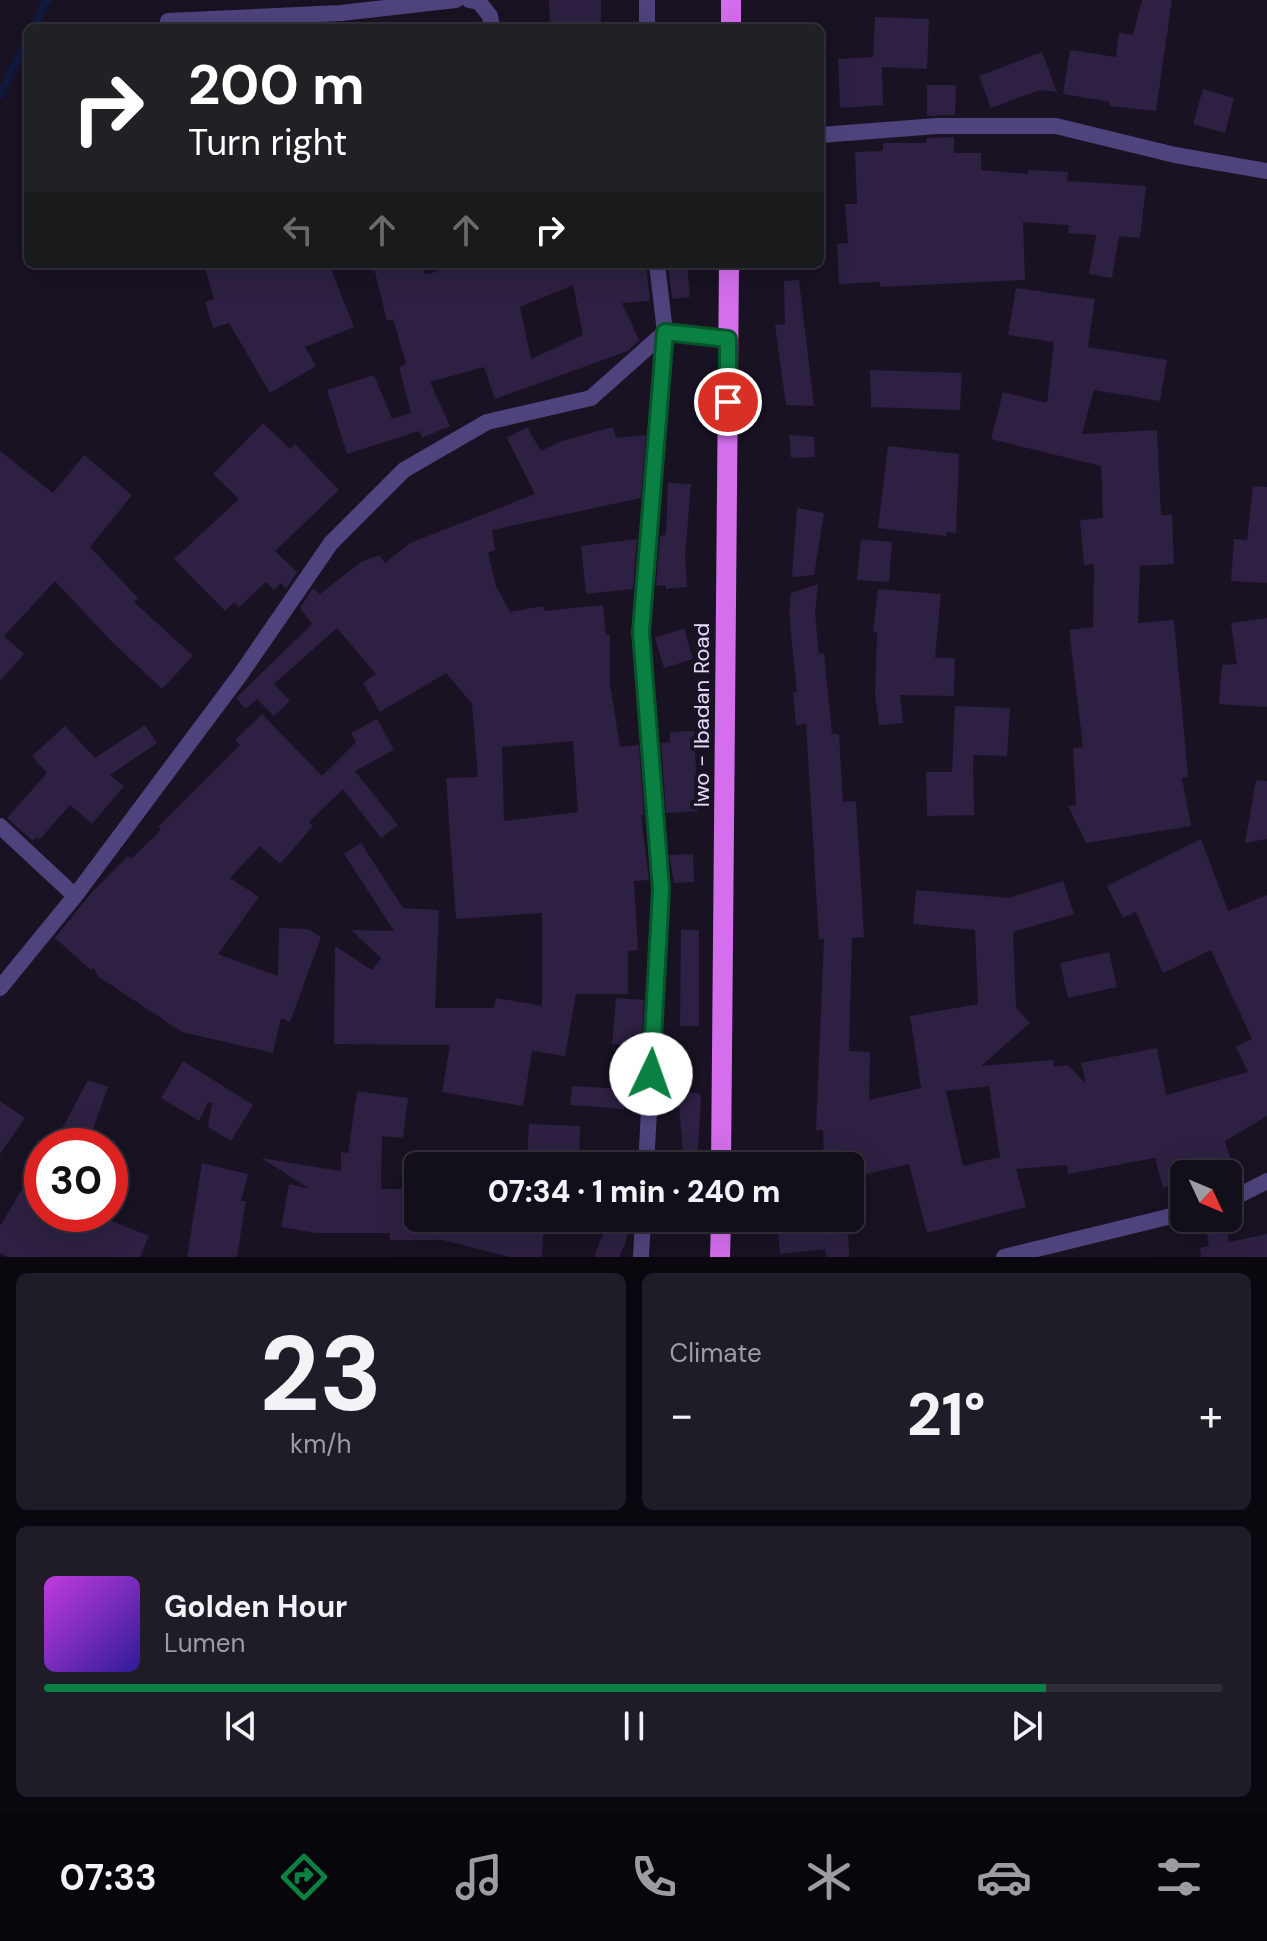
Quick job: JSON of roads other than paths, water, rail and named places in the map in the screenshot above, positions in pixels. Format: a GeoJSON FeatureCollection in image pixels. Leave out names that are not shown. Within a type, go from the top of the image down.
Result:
{"type":"FeatureCollection","features":[{"type":"Feature","properties":{"kind":"main road"},"geometry":{"type":"LineString","coordinates":[[731,0],[731,24]]}},
{"type":"Feature","properties":{"kind":"main road","name":"Iwo - Ibadan Road"},"geometry":{"type":"LineString","coordinates":[[721,1152],[729,268]]}},
{"type":"Feature","properties":{"kind":"main road"},"geometry":{"type":"LineString","coordinates":[[720,1257],[721,1232]]}},
{"type":"Feature","properties":{"kind":"street"},"geometry":{"type":"LineString","coordinates":[[168,21],[341,13],[456,0]]}},
{"type":"Feature","properties":{"kind":"street"},"geometry":{"type":"LineString","coordinates":[[469,0],[479,2],[490,16],[491,24]]}},
{"type":"Feature","properties":{"kind":"street"},"geometry":{"type":"LineString","coordinates":[[647,0],[647,24]]}},
{"type":"Feature","properties":{"kind":"street"},"geometry":{"type":"LineString","coordinates":[[824,135],[937,126],[1056,126],[1175,155],[1267,171]]}},
{"type":"Feature","properties":{"kind":"street"},"geometry":{"type":"LineString","coordinates":[[647,1152],[661,889],[641,632],[665,332],[657,268]]}},
{"type":"Feature","properties":{"kind":"street"},"geometry":{"type":"LineString","coordinates":[[0,988],[75,896],[240,675],[331,543],[404,470],[487,422],[591,398],[665,332],[728,339]]}},
{"type":"Feature","properties":{"kind":"street"},"geometry":{"type":"LineString","coordinates":[[0,826],[75,896]]}},
{"type":"Feature","properties":{"kind":"street"},"geometry":{"type":"LineString","coordinates":[[1242,1194],[1267,1181]]}},
{"type":"Feature","properties":{"kind":"street"},"geometry":{"type":"LineString","coordinates":[[1004,1257],[1170,1216]]}},
{"type":"Feature","properties":{"kind":"street"},"geometry":{"type":"LineString","coordinates":[[641,1257],[642,1232]]}},
{"type":"Feature","properties":{"kind":"waterway"},"geometry":{"type":"LineString","coordinates":[[35,24],[47,0]]}},
{"type":"Feature","properties":{"kind":"waterway"},"geometry":{"type":"LineString","coordinates":[[0,95],[24,47]]}}]}
